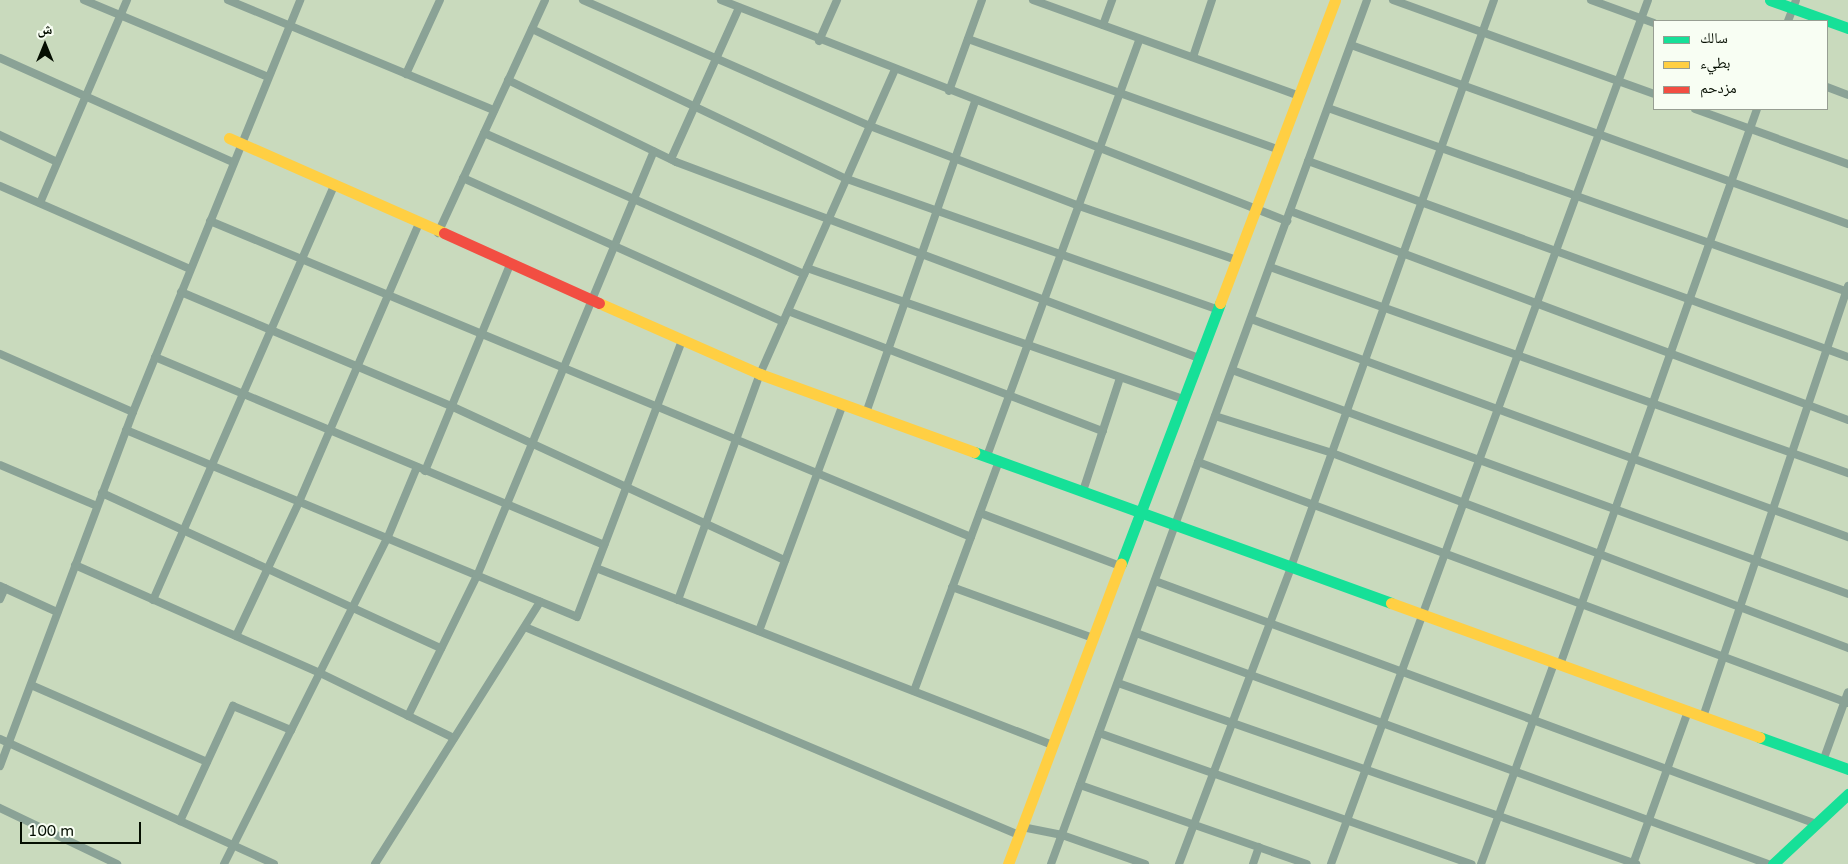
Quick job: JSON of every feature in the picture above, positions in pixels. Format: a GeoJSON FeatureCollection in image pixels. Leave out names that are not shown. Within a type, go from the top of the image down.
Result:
{"type":"FeatureCollection","features":[{"type":"Feature","properties":{"kind":"street"},"geometry":{"type":"LineString","coordinates":[[84,0],[268,77]]}},
{"type":"Feature","properties":{"kind":"street"},"geometry":{"type":"LineString","coordinates":[[40,203],[127,0]]}},
{"type":"Feature","properties":{"kind":"street"},"geometry":{"type":"LineString","coordinates":[[228,0],[494,110]]}},
{"type":"Feature","properties":{"kind":"street"},"geometry":{"type":"LineString","coordinates":[[0,766],[11,744],[57,612],[133,412],[288,25],[300,0]]}},
{"type":"Feature","properties":{"kind":"street"},"geometry":{"type":"LineString","coordinates":[[406,74],[440,0]]}},
{"type":"Feature","properties":{"kind":"street"},"geometry":{"type":"LineString","coordinates":[[438,233],[545,0]]}},
{"type":"Feature","properties":{"kind":"street"},"geometry":{"type":"LineString","coordinates":[[583,0],[870,126],[1079,206],[1236,260]]}},
{"type":"Feature","properties":{"kind":"street"},"geometry":{"type":"LineString","coordinates":[[721,0],[819,41],[1286,221]]}},
{"type":"Feature","properties":{"kind":"street"},"geometry":{"type":"LineString","coordinates":[[819,41],[837,0]]}},
{"type":"Feature","properties":{"kind":"street"},"geometry":{"type":"LineString","coordinates":[[949,91],[982,0]]}},
{"type":"Feature","properties":{"kind":"street"},"geometry":{"type":"LineString","coordinates":[[1033,0],[1299,96]]}},
{"type":"Feature","properties":{"kind":"street"},"geometry":{"type":"LineString","coordinates":[[1103,25],[1112,0]]}},
{"type":"Feature","properties":{"kind":"street"},"geometry":{"type":"LineString","coordinates":[[1193,58],[1212,0]]}},
{"type":"Feature","properties":{"kind":"street"},"geometry":{"type":"LineString","coordinates":[[1008,864],[1335,0]]}},
{"type":"Feature","properties":{"kind":"street"},"geometry":{"type":"LineString","coordinates":[[1051,864],[1367,0]]}},
{"type":"Feature","properties":{"kind":"street"},"geometry":{"type":"LineString","coordinates":[[1393,0],[1653,94]]}},
{"type":"Feature","properties":{"kind":"street"},"geometry":{"type":"LineString","coordinates":[[1179,864],[1267,623],[1291,567],[1494,0]]}},
{"type":"Feature","properties":{"kind":"street"},"geometry":{"type":"LineString","coordinates":[[1592,0],[1653,23]]}},
{"type":"Feature","properties":{"kind":"street"},"geometry":{"type":"LineString","coordinates":[[1331,864],[1648,0]]}},
{"type":"Feature","properties":{"kind":"street"},"geometry":{"type":"LineString","coordinates":[[1770,0],[1794,4],[1848,28]]}},
{"type":"Feature","properties":{"kind":"street"},"geometry":{"type":"LineString","coordinates":[[1788,20],[1794,4]]}},
{"type":"Feature","properties":{"kind":"street"},"geometry":{"type":"LineString","coordinates":[[671,159],[739,8]]}},
{"type":"Feature","properties":{"kind":"street"},"geometry":{"type":"LineString","coordinates":[[532,29],[846,179],[1061,253],[1218,310]]}},
{"type":"Feature","properties":{"kind":"street"},"geometry":{"type":"LineString","coordinates":[[968,39],[1278,150]]}},
{"type":"Feature","properties":{"kind":"street"},"geometry":{"type":"LineString","coordinates":[[987,456],[1140,39]]}},
{"type":"Feature","properties":{"kind":"street"},"geometry":{"type":"LineString","coordinates":[[1351,45],[1848,224]]}},
{"type":"Feature","properties":{"kind":"street"},"geometry":{"type":"LineString","coordinates":[[0,58],[233,162]]}},
{"type":"Feature","properties":{"kind":"street"},"geometry":{"type":"LineString","coordinates":[[678,600],[760,374],[895,70]]}},
{"type":"Feature","properties":{"kind":"street"},"geometry":{"type":"LineString","coordinates":[[508,80],[671,159],[829,220],[1045,298],[1199,358]]}},
{"type":"Feature","properties":{"kind":"street"},"geometry":{"type":"LineString","coordinates":[[1828,87],[1848,95]]}},
{"type":"Feature","properties":{"kind":"street"},"geometry":{"type":"LineString","coordinates":[[866,413],[975,102]]}},
{"type":"Feature","properties":{"kind":"street"},"geometry":{"type":"LineString","coordinates":[[1328,108],[1847,290],[1703,717]]}},
{"type":"Feature","properties":{"kind":"street"},"geometry":{"type":"LineString","coordinates":[[1698,110],[1848,164]]}},
{"type":"Feature","properties":{"kind":"street"},"geometry":{"type":"LineString","coordinates":[[1481,864],[1534,720],[1582,604],[1757,110]]}},
{"type":"Feature","properties":{"kind":"street"},"geometry":{"type":"LineString","coordinates":[[484,133],[634,200],[806,271],[1184,399]]}},
{"type":"Feature","properties":{"kind":"street"},"geometry":{"type":"LineString","coordinates":[[0,135],[58,162]]}},
{"type":"Feature","properties":{"kind":"street"},"geometry":{"type":"LineString","coordinates":[[229,138],[438,233],[760,374],[1848,769]]}},
{"type":"Feature","properties":{"kind":"street"},"geometry":{"type":"LineString","coordinates":[[408,716],[477,576],[654,151]]}},
{"type":"Feature","properties":{"kind":"street"},"geometry":{"type":"LineString","coordinates":[[1308,161],[1848,357]]}},
{"type":"Feature","properties":{"kind":"street"},"geometry":{"type":"LineString","coordinates":[[463,178],[783,322]]}},
{"type":"Feature","properties":{"kind":"street"},"geometry":{"type":"LineString","coordinates":[[0,186],[190,269]]}},
{"type":"Feature","properties":{"kind":"street"},"geometry":{"type":"LineString","coordinates":[[153,600],[334,186]]}},
{"type":"Feature","properties":{"kind":"street"},"geometry":{"type":"LineString","coordinates":[[1290,211],[1848,420]]}},
{"type":"Feature","properties":{"kind":"street"},"geometry":{"type":"LineString","coordinates":[[210,221],[970,537]]}},
{"type":"Feature","properties":{"kind":"street"},"geometry":{"type":"LineString","coordinates":[[236,636],[299,502],[419,224]]}},
{"type":"Feature","properties":{"kind":"street"},"geometry":{"type":"LineString","coordinates":[[425,471],[510,265]]}},
{"type":"Feature","properties":{"kind":"street"},"geometry":{"type":"LineString","coordinates":[[1270,267],[1848,473]]}},
{"type":"Feature","properties":{"kind":"street"},"geometry":{"type":"LineString","coordinates":[[181,292],[451,406],[785,560]]}},
{"type":"Feature","properties":{"kind":"street"},"geometry":{"type":"LineString","coordinates":[[788,311],[1103,431]]}},
{"type":"Feature","properties":{"kind":"street"},"geometry":{"type":"LineString","coordinates":[[1251,319],[1364,363],[1848,537]]}},
{"type":"Feature","properties":{"kind":"street"},"geometry":{"type":"LineString","coordinates":[[126,430],[577,618],[682,340]]}},
{"type":"Feature","properties":{"kind":"street"},"geometry":{"type":"LineString","coordinates":[[0,354],[133,412]]}},
{"type":"Feature","properties":{"kind":"street"},"geometry":{"type":"LineString","coordinates":[[155,357],[604,545]]}},
{"type":"Feature","properties":{"kind":"street"},"geometry":{"type":"LineString","coordinates":[[1232,370],[1848,594]]}},
{"type":"Feature","properties":{"kind":"street"},"geometry":{"type":"LineString","coordinates":[[1083,491],[1120,378]]}},
{"type":"Feature","properties":{"kind":"street"},"geometry":{"type":"LineString","coordinates":[[758,631],[843,404]]}},
{"type":"Feature","properties":{"kind":"street"},"geometry":{"type":"LineString","coordinates":[[1215,416],[1332,453],[1848,648]]}},
{"type":"Feature","properties":{"kind":"street"},"geometry":{"type":"LineString","coordinates":[[914,691],[999,461]]}},
{"type":"Feature","properties":{"kind":"street"},"geometry":{"type":"LineString","coordinates":[[1198,462],[1846,702]]}},
{"type":"Feature","properties":{"kind":"street"},"geometry":{"type":"LineString","coordinates":[[0,465],[97,506]]}},
{"type":"Feature","properties":{"kind":"street"},"geometry":{"type":"LineString","coordinates":[[224,864],[387,539],[417,467]]}},
{"type":"Feature","properties":{"kind":"street"},"geometry":{"type":"LineString","coordinates":[[102,492],[441,648]]}},
{"type":"Feature","properties":{"kind":"street"},"geometry":{"type":"LineString","coordinates":[[980,513],[1120,566]]}},
{"type":"Feature","properties":{"kind":"street"},"geometry":{"type":"LineString","coordinates":[[75,565],[320,672],[454,738]]}},
{"type":"Feature","properties":{"kind":"street"},"geometry":{"type":"LineString","coordinates":[[596,568],[1052,745]]}},
{"type":"Feature","properties":{"kind":"street"},"geometry":{"type":"LineString","coordinates":[[1155,581],[1816,824]]}},
{"type":"Feature","properties":{"kind":"street"},"geometry":{"type":"LineString","coordinates":[[0,599],[2,587],[57,612]]}},
{"type":"Feature","properties":{"kind":"street"},"geometry":{"type":"LineString","coordinates":[[952,587],[1093,638]]}},
{"type":"Feature","properties":{"kind":"street"},"geometry":{"type":"LineString","coordinates":[[375,864],[540,602]]}},
{"type":"Feature","properties":{"kind":"street"},"geometry":{"type":"LineString","coordinates":[[525,627],[1020,831],[1062,835],[1145,864]]}},
{"type":"Feature","properties":{"kind":"street"},"geometry":{"type":"LineString","coordinates":[[1136,633],[1768,864]]}},
{"type":"Feature","properties":{"kind":"street"},"geometry":{"type":"LineString","coordinates":[[1118,683],[1634,864],[1688,711]]}},
{"type":"Feature","properties":{"kind":"street"},"geometry":{"type":"LineString","coordinates":[[31,685],[207,762]]}},
{"type":"Feature","properties":{"kind":"street"},"geometry":{"type":"LineString","coordinates":[[1823,760],[1846,702],[1848,692]]}},
{"type":"Feature","properties":{"kind":"street"},"geometry":{"type":"LineString","coordinates":[[180,821],[233,706],[291,730]]}},
{"type":"Feature","properties":{"kind":"street"},"geometry":{"type":"LineString","coordinates":[[1099,734],[1472,864]]}},
{"type":"Feature","properties":{"kind":"street"},"geometry":{"type":"LineString","coordinates":[[0,739],[274,864]]}},
{"type":"Feature","properties":{"kind":"street"},"geometry":{"type":"LineString","coordinates":[[1080,785],[1307,864]]}},
{"type":"Feature","properties":{"kind":"street"},"geometry":{"type":"LineString","coordinates":[[1773,864],[1848,794]]}},
{"type":"Feature","properties":{"kind":"street"},"geometry":{"type":"LineString","coordinates":[[0,808],[117,864]]}},
{"type":"Feature","properties":{"kind":"street"},"geometry":{"type":"LineString","coordinates":[[1253,864],[1258,847]]}},
{"type":"Feature","properties":{"kind":"traffic: fast"},"geometry":{"type":"LineString","coordinates":[[1770,0],[1826,20]]}},
{"type":"Feature","properties":{"kind":"traffic: fast"},"geometry":{"type":"LineString","coordinates":[[1828,21],[1848,28]]}},
{"type":"Feature","properties":{"kind":"traffic: fast"},"geometry":{"type":"LineString","coordinates":[[1121,564],[1220,303]]}},
{"type":"Feature","properties":{"kind":"traffic: fast"},"geometry":{"type":"LineString","coordinates":[[974,452],[1391,603]]}},
{"type":"Feature","properties":{"kind":"traffic: fast"},"geometry":{"type":"LineString","coordinates":[[1759,737],[1848,769]]}},
{"type":"Feature","properties":{"kind":"traffic: fast"},"geometry":{"type":"LineString","coordinates":[[1773,864],[1848,794]]}},
{"type":"Feature","properties":{"kind":"traffic: slow"},"geometry":{"type":"LineString","coordinates":[[1220,303],[1335,0]]}},
{"type":"Feature","properties":{"kind":"traffic: slow"},"geometry":{"type":"LineString","coordinates":[[229,138],[444,233]]}},
{"type":"Feature","properties":{"kind":"traffic: slow"},"geometry":{"type":"LineString","coordinates":[[599,303],[760,374],[974,452]]}},
{"type":"Feature","properties":{"kind":"traffic: slow"},"geometry":{"type":"LineString","coordinates":[[1008,864],[1121,564]]}},
{"type":"Feature","properties":{"kind":"traffic: slow"},"geometry":{"type":"LineString","coordinates":[[1391,603],[1759,737]]}},
{"type":"Feature","properties":{"kind":"traffic: jam"},"geometry":{"type":"LineString","coordinates":[[444,233],[599,303]]}}]}
